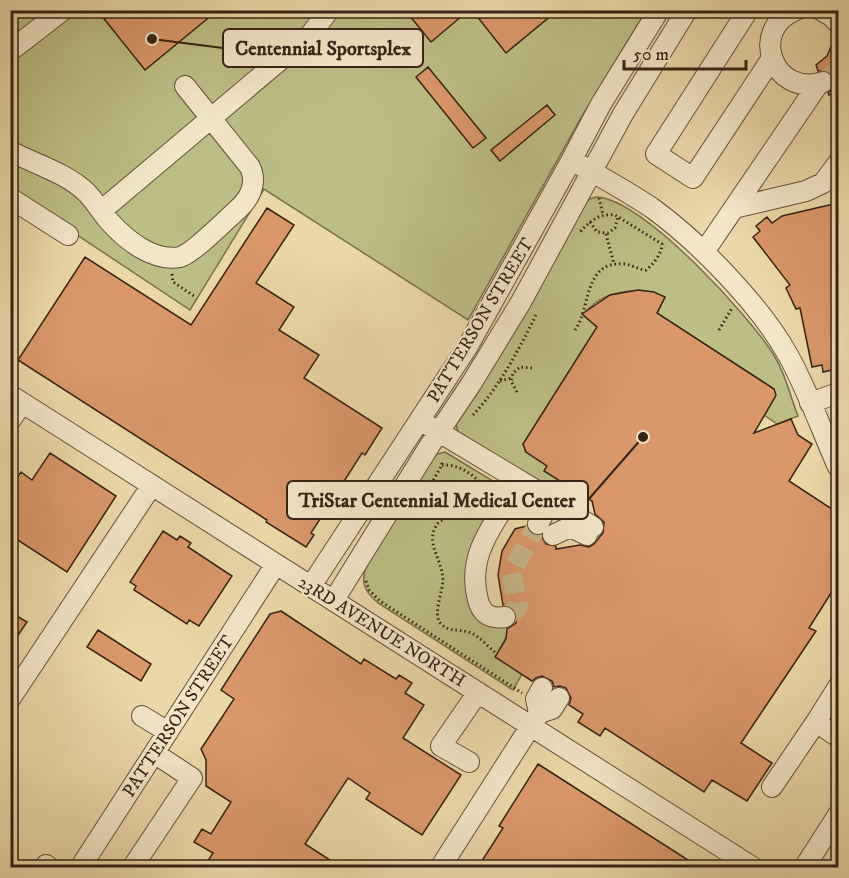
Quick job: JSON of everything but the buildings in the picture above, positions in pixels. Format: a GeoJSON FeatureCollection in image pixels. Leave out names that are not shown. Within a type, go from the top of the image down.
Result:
{"type":"FeatureCollection","features":[{"type":"Feature","properties":{"kind":"street"},"geometry":{"type":"LineString","coordinates":[[10,51],[63,10]]}},
{"type":"Feature","properties":{"kind":"street"},"geometry":{"type":"LineString","coordinates":[[101,211],[311,34],[329,10]]}},
{"type":"Feature","properties":{"kind":"street","name":"PATTERSON STREET"},"geometry":{"type":"LineString","coordinates":[[311,586],[468,346],[600,104],[659,10]]}},
{"type":"Feature","properties":{"kind":"street"},"geometry":{"type":"LineString","coordinates":[[334,600],[521,302],[624,114],[687,10]]}},
{"type":"Feature","properties":{"kind":"street"},"geometry":{"type":"LineString","coordinates":[[772,58],[693,178],[656,154],[750,10],[776,26]]}},
{"type":"Feature","properties":{"kind":"street"},"geometry":{"type":"LineString","coordinates":[[704,252],[821,82],[802,84],[788,79],[778,70],[772,58],[771,38],[776,26],[796,10]]}},
{"type":"Feature","properties":{"kind":"street"},"geometry":{"type":"LineString","coordinates":[[821,10],[838,23]]}},
{"type":"Feature","properties":{"kind":"street"},"geometry":{"type":"LineString","coordinates":[[10,151],[70,180],[88,194],[109,221],[133,242],[154,255],[179,257],[190,251],[246,203],[252,189],[253,175],[250,167],[185,86]]}},
{"type":"Feature","properties":{"kind":"street"},"geometry":{"type":"LineString","coordinates":[[572,159],[654,210],[704,252],[753,305],[788,355],[838,467]]}},
{"type":"Feature","properties":{"kind":"street"},"geometry":{"type":"LineString","coordinates":[[734,208],[806,191],[823,183],[838,164]]}},
{"type":"Feature","properties":{"kind":"street"},"geometry":{"type":"LineString","coordinates":[[10,198],[68,235]]}},
{"type":"Feature","properties":{"kind":"street"},"geometry":{"type":"LineString","coordinates":[[810,404],[838,393]]}},
{"type":"Feature","properties":{"kind":"street"},"geometry":{"type":"LineString","coordinates":[[10,421],[16,399]]}},
{"type":"Feature","properties":{"kind":"street","name":"23RD AVENUE NORTH"},"geometry":{"type":"LineString","coordinates":[[16,399],[478,692],[535,719],[753,867]]}},
{"type":"Feature","properties":{"kind":"street"},"geometry":{"type":"LineString","coordinates":[[420,420],[547,497],[590,531],[570,527],[545,530],[544,513],[547,497]]}},
{"type":"Feature","properties":{"kind":"street"},"geometry":{"type":"LineString","coordinates":[[506,617],[488,616],[481,610],[475,581],[478,558],[485,537],[520,481]]}},
{"type":"Feature","properties":{"kind":"street"},"geometry":{"type":"LineString","coordinates":[[10,699],[152,485]]}},
{"type":"Feature","properties":{"kind":"street","name":"PATTERSON STREET"},"geometry":{"type":"LineString","coordinates":[[80,867],[276,564]]}},
{"type":"Feature","properties":{"kind":"street"},"geometry":{"type":"LineString","coordinates":[[772,787],[838,687]]}},
{"type":"Feature","properties":{"kind":"street"},"geometry":{"type":"LineString","coordinates":[[478,692],[441,746],[496,779]]}},
{"type":"Feature","properties":{"kind":"street"},"geometry":{"type":"LineString","coordinates":[[440,867],[535,719],[552,709],[542,694]]}},
{"type":"Feature","properties":{"kind":"street"},"geometry":{"type":"LineString","coordinates":[[142,716],[168,732]]}},
{"type":"Feature","properties":{"kind":"street"},"geometry":{"type":"LineString","coordinates":[[816,722],[838,737]]}},
{"type":"Feature","properties":{"kind":"street"},"geometry":{"type":"LineString","coordinates":[[132,867],[192,778],[154,753]]}},
{"type":"Feature","properties":{"kind":"street"},"geometry":{"type":"LineString","coordinates":[[804,867],[838,815]]}},
{"type":"Feature","properties":{"kind":"path"},"geometry":{"type":"LineString","coordinates":[[599,198],[603,215]]}},
{"type":"Feature","properties":{"kind":"path"},"geometry":{"type":"LineString","coordinates":[[574,330],[582,320],[592,280],[602,270],[623,264],[646,270],[663,248],[662,244],[618,216],[603,215],[590,222],[577,236]]}},
{"type":"Feature","properties":{"kind":"path"},"geometry":{"type":"LineString","coordinates":[[606,234],[615,228],[618,216]]}},
{"type":"Feature","properties":{"kind":"path"},"geometry":{"type":"LineString","coordinates":[[590,222],[597,231],[606,234]]}},
{"type":"Feature","properties":{"kind":"path"},"geometry":{"type":"LineString","coordinates":[[606,234],[614,265]]}},
{"type":"Feature","properties":{"kind":"path"},"geometry":{"type":"LineString","coordinates":[[171,257],[173,282],[194,296]]}},
{"type":"Feature","properties":{"kind":"path"},"geometry":{"type":"LineString","coordinates":[[719,330],[733,307]]}},
{"type":"Feature","properties":{"kind":"path"},"geometry":{"type":"LineString","coordinates":[[470,418],[500,381],[537,312]]}},
{"type":"Feature","properties":{"kind":"path"},"geometry":{"type":"LineString","coordinates":[[513,360],[516,369],[512,378],[517,392]]}},
{"type":"Feature","properties":{"kind":"path"},"geometry":{"type":"LineString","coordinates":[[516,369],[524,366],[532,368]]}},
{"type":"Feature","properties":{"kind":"path"},"geometry":{"type":"LineString","coordinates":[[500,381],[512,378]]}},
{"type":"Feature","properties":{"kind":"path"},"geometry":{"type":"LineString","coordinates":[[442,465],[458,466],[482,483],[493,499]]}},
{"type":"Feature","properties":{"kind":"path"},"geometry":{"type":"LineString","coordinates":[[487,490],[439,522],[431,538],[442,575],[439,621],[450,630],[474,634],[497,654]]}},
{"type":"Feature","properties":{"kind":"path"},"geometry":{"type":"LineString","coordinates":[[367,585],[380,601],[542,694]]}},
{"type":"Feature","properties":{"kind":"green space"},"geometry":{"type":"Polygon","coordinates":[[[10,11],[646,11],[581,118],[468,320],[264,189],[190,310],[11,191],[10,11]]]}},
{"type":"Feature","properties":{"kind":"green space"},"geometry":{"type":"Polygon","coordinates":[[[597,197],[617,203],[641,217],[694,263],[744,315],[779,364],[798,416],[777,424],[764,415],[775,397],[774,389],[657,314],[665,297],[632,291],[610,295],[591,306],[583,315],[597,327],[523,444],[526,452],[547,466],[545,471],[587,498],[583,512],[458,433],[456,424],[583,207],[589,199],[597,197]]]}},
{"type":"Feature","properties":{"kind":"green space"},"geometry":{"type":"Polygon","coordinates":[[[445,452],[493,481],[501,495],[470,590],[506,620],[507,635],[496,657],[522,674],[513,690],[378,603],[365,587],[366,567],[433,458],[445,452]]]}},
{"type":"Feature","properties":{"kind":"tunnel"},"geometry":{"type":"LineString","coordinates":[[823,82],[838,70]]}},
{"type":"Feature","properties":{"kind":"tunnel"},"geometry":{"type":"LineString","coordinates":[[505,617],[518,605],[511,573],[538,524]]}},
{"type":"Feature","properties":{"kind":"place","name":"Centennial Sportsplex"},"geometry":{"type":"Point","coordinates":[152,39]}},
{"type":"Feature","properties":{"kind":"place","name":"TriStar Centennial Medical Center"},"geometry":{"type":"Point","coordinates":[643,437]}}]}
